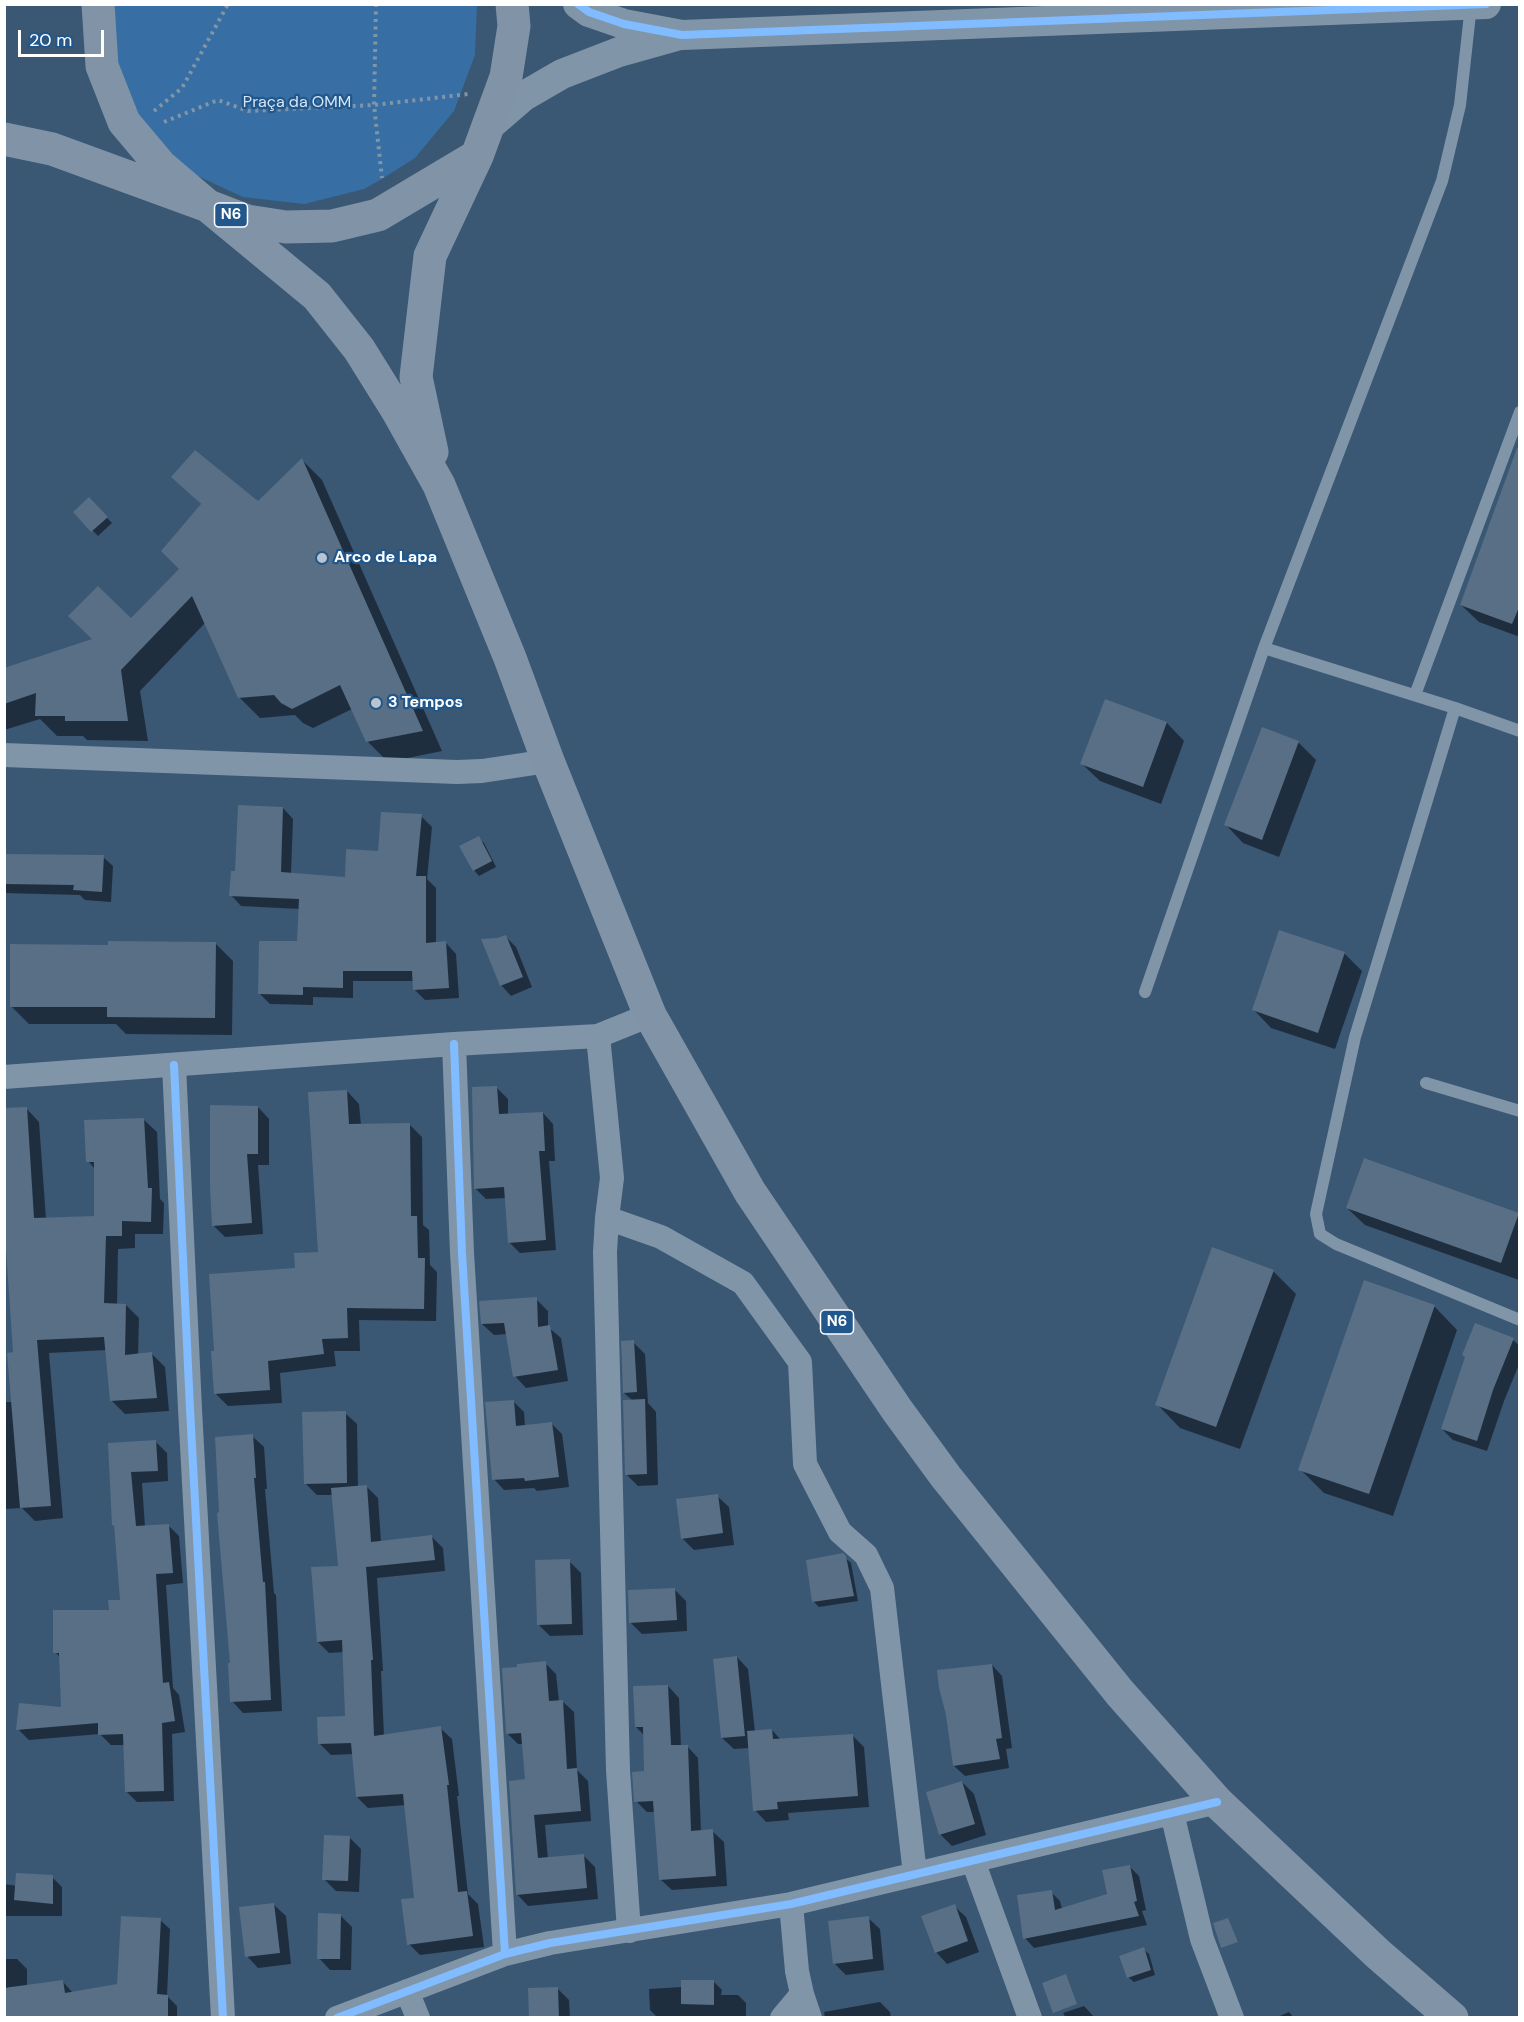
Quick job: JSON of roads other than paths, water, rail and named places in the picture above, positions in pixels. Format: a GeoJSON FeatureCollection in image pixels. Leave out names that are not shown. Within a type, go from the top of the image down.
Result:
{"type":"FeatureCollection","features":[{"type":"Feature","properties":{"kind":"highway","name":"N6"},"geometry":{"type":"LineString","coordinates":[[98,4],[102,66],[124,122],[161,166],[317,296],[359,349],[439,484],[650,1015],[750,1192],[897,1410],[946,1477],[1113,1684],[1217,1803],[1378,1954],[1452,2018]]}},
{"type":"Feature","properties":{"kind":"highway","name":"N6"},"geometry":{"type":"LineString","coordinates":[[439,484],[416,377],[430,256],[482,141],[506,77],[514,26],[512,4]]}},
{"type":"Feature","properties":{"kind":"highway","name":"N6"},"geometry":{"type":"LineString","coordinates":[[4,140],[52,149],[247,221],[286,227],[332,226],[378,215],[482,141]]}},
{"type":"Feature","properties":{"kind":"street"},"geometry":{"type":"LineString","coordinates":[[578,4],[590,12],[624,24],[682,35],[1486,4]]}},
{"type":"Feature","properties":{"kind":"street"},"geometry":{"type":"LineString","coordinates":[[482,141],[524,96],[562,74],[619,52],[682,35]]}},
{"type":"Feature","properties":{"kind":"street"},"geometry":{"type":"LineString","coordinates":[[4,755],[457,772],[482,771],[548,761]]}},
{"type":"Feature","properties":{"kind":"street"},"geometry":{"type":"LineString","coordinates":[[4,1077],[453,1044],[598,1036],[650,1015]]}},
{"type":"Feature","properties":{"kind":"street"},"geometry":{"type":"LineString","coordinates":[[598,1036],[612,1178],[605,1252],[618,1770],[628,1931]]}},
{"type":"Feature","properties":{"kind":"street"},"geometry":{"type":"LineString","coordinates":[[453,1044],[462,1252],[505,1954]]}},
{"type":"Feature","properties":{"kind":"street"},"geometry":{"type":"LineString","coordinates":[[174,1065],[191,1433],[223,2018]]}},
{"type":"Feature","properties":{"kind":"street"},"geometry":{"type":"LineString","coordinates":[[607,1218],[661,1236],[743,1283],[800,1362],[805,1464],[840,1532],[866,1555],[882,1588],[915,1874]]}},
{"type":"Feature","properties":{"kind":"street"},"geometry":{"type":"LineString","coordinates":[[337,2018],[505,1954],[550,1943],[790,1904],[1217,1803]]}},
{"type":"Feature","properties":{"kind":"street"},"geometry":{"type":"LineString","coordinates":[[1172,1813],[1202,1939],[1232,2018]]}},
{"type":"Feature","properties":{"kind":"street"},"geometry":{"type":"LineString","coordinates":[[973,1861],[1030,2018]]}},
{"type":"Feature","properties":{"kind":"street"},"geometry":{"type":"LineString","coordinates":[[790,1904],[797,1971],[810,2018]]}},
{"type":"Feature","properties":{"kind":"street"},"geometry":{"type":"LineString","coordinates":[[407,1991],[418,2018]]}},
{"type":"Feature","properties":{"kind":"street"},"geometry":{"type":"LineString","coordinates":[[782,2018],[802,1994]]}},
{"type":"Feature","properties":{"kind":"lane"},"geometry":{"type":"LineString","coordinates":[[1145,992],[1264,648],[1442,181],[1460,105],[1472,5]]}},
{"type":"Feature","properties":{"kind":"lane"},"geometry":{"type":"LineString","coordinates":[[1415,695],[1520,412]]}},
{"type":"Feature","properties":{"kind":"lane"},"geometry":{"type":"LineString","coordinates":[[1264,648],[1415,695],[1520,731]]}},
{"type":"Feature","properties":{"kind":"lane"},"geometry":{"type":"LineString","coordinates":[[1455,708],[1355,1037],[1316,1214],[1320,1234],[1336,1244],[1520,1320]]}},
{"type":"Feature","properties":{"kind":"lane"},"geometry":{"type":"LineString","coordinates":[[1426,1083],[1520,1111]]}},
{"type":"Feature","properties":{"kind":"place","name":"Arco de Lapa"},"geometry":{"type":"Point","coordinates":[322,558]}},
{"type":"Feature","properties":{"kind":"place","name":"3 Tempos"},"geometry":{"type":"Point","coordinates":[376,703]}},
{"type":"Feature","properties":{"kind":"park label","name":"Praça da OMM"},"geometry":{"type":"Point","coordinates":[297,103]}}]}
